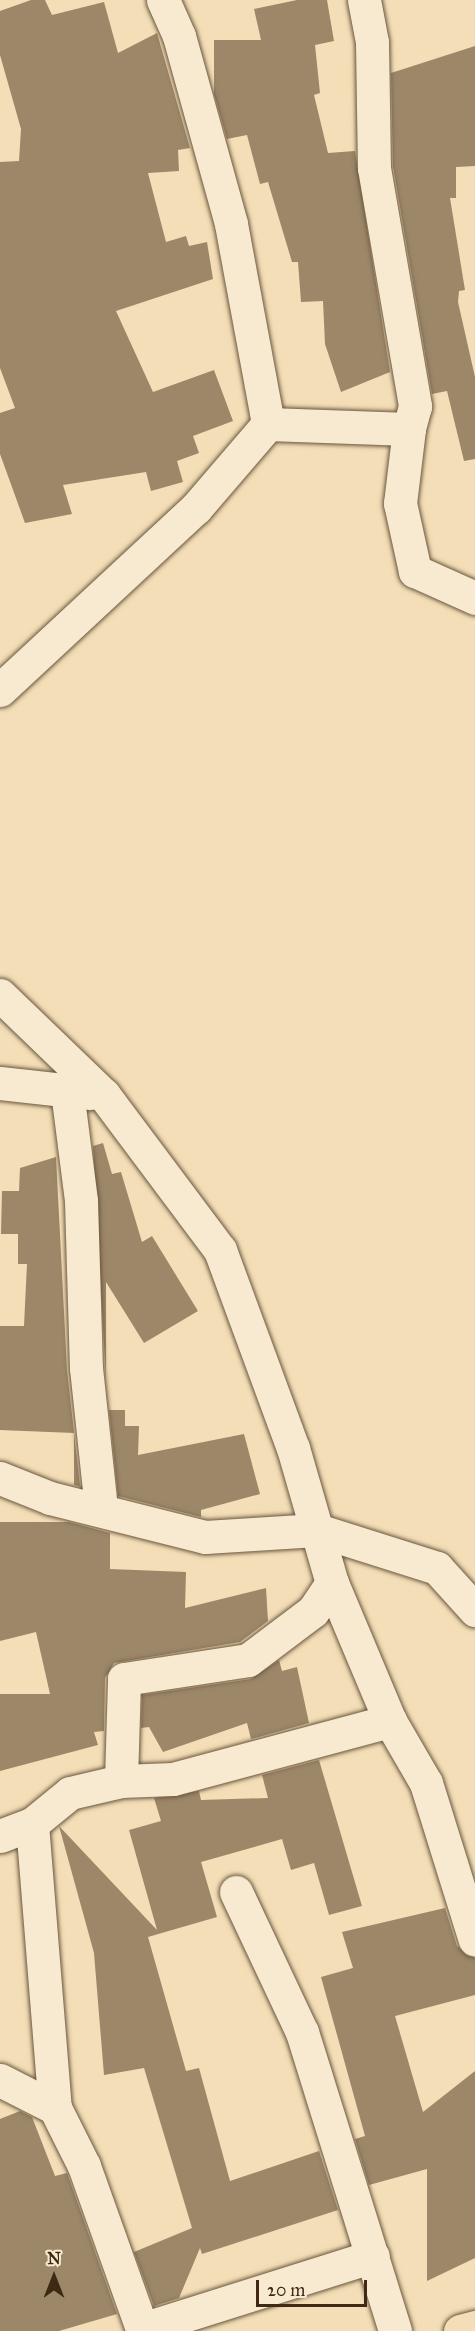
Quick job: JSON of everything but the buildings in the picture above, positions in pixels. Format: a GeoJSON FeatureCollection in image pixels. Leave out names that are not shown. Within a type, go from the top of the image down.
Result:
{"type":"FeatureCollection","features":[{"type":"Feature","properties":{"kind":"highway"},"geometry":{"type":"LineString","coordinates":[[460,2331],[475,2327]]}},
{"type":"Feature","properties":{"kind":"street"},"geometry":{"type":"LineString","coordinates":[[163,0],[231,224],[268,424]]}},
{"type":"Feature","properties":{"kind":"street"},"geometry":{"type":"LineString","coordinates":[[364,0],[372,42],[374,168],[415,406],[409,429],[400,502],[415,571],[475,598]]}},
{"type":"Feature","properties":{"kind":"street"},"geometry":{"type":"LineString","coordinates":[[268,424],[409,429]]}},
{"type":"Feature","properties":{"kind":"street"},"geometry":{"type":"LineString","coordinates":[[0,690],[196,508],[268,424]]}},
{"type":"Feature","properties":{"kind":"street"},"geometry":{"type":"LineString","coordinates":[[0,994],[104,1095],[220,1250],[317,1530],[332,1583],[390,1721],[426,1783],[475,1940]]}},
{"type":"Feature","properties":{"kind":"street"},"geometry":{"type":"LineString","coordinates":[[0,1083],[104,1095]]}},
{"type":"Feature","properties":{"kind":"street"},"geometry":{"type":"LineString","coordinates":[[67,1091],[81,1201],[86,1368],[101,1509]]}},
{"type":"Feature","properties":{"kind":"street"},"geometry":{"type":"LineString","coordinates":[[0,1478],[50,1498],[101,1509],[205,1538],[317,1530],[436,1568],[475,1610]]}},
{"type":"Feature","properties":{"kind":"street"},"geometry":{"type":"LineString","coordinates":[[121,1781],[124,1679],[248,1660],[313,1611],[332,1583]]}},
{"type":"Feature","properties":{"kind":"street"},"geometry":{"type":"LineString","coordinates":[[0,1836],[32,1824],[70,1792],[121,1781],[173,1779],[390,1721]]}},
{"type":"Feature","properties":{"kind":"street"},"geometry":{"type":"LineString","coordinates":[[32,1824],[55,2108],[84,2166],[142,2329],[373,2256]]}},
{"type":"Feature","properties":{"kind":"street"},"geometry":{"type":"LineString","coordinates":[[236,1892],[302,2032],[395,2331]]}},
{"type":"Feature","properties":{"kind":"street"},"geometry":{"type":"LineString","coordinates":[[0,2080],[55,2108]]}}]}
